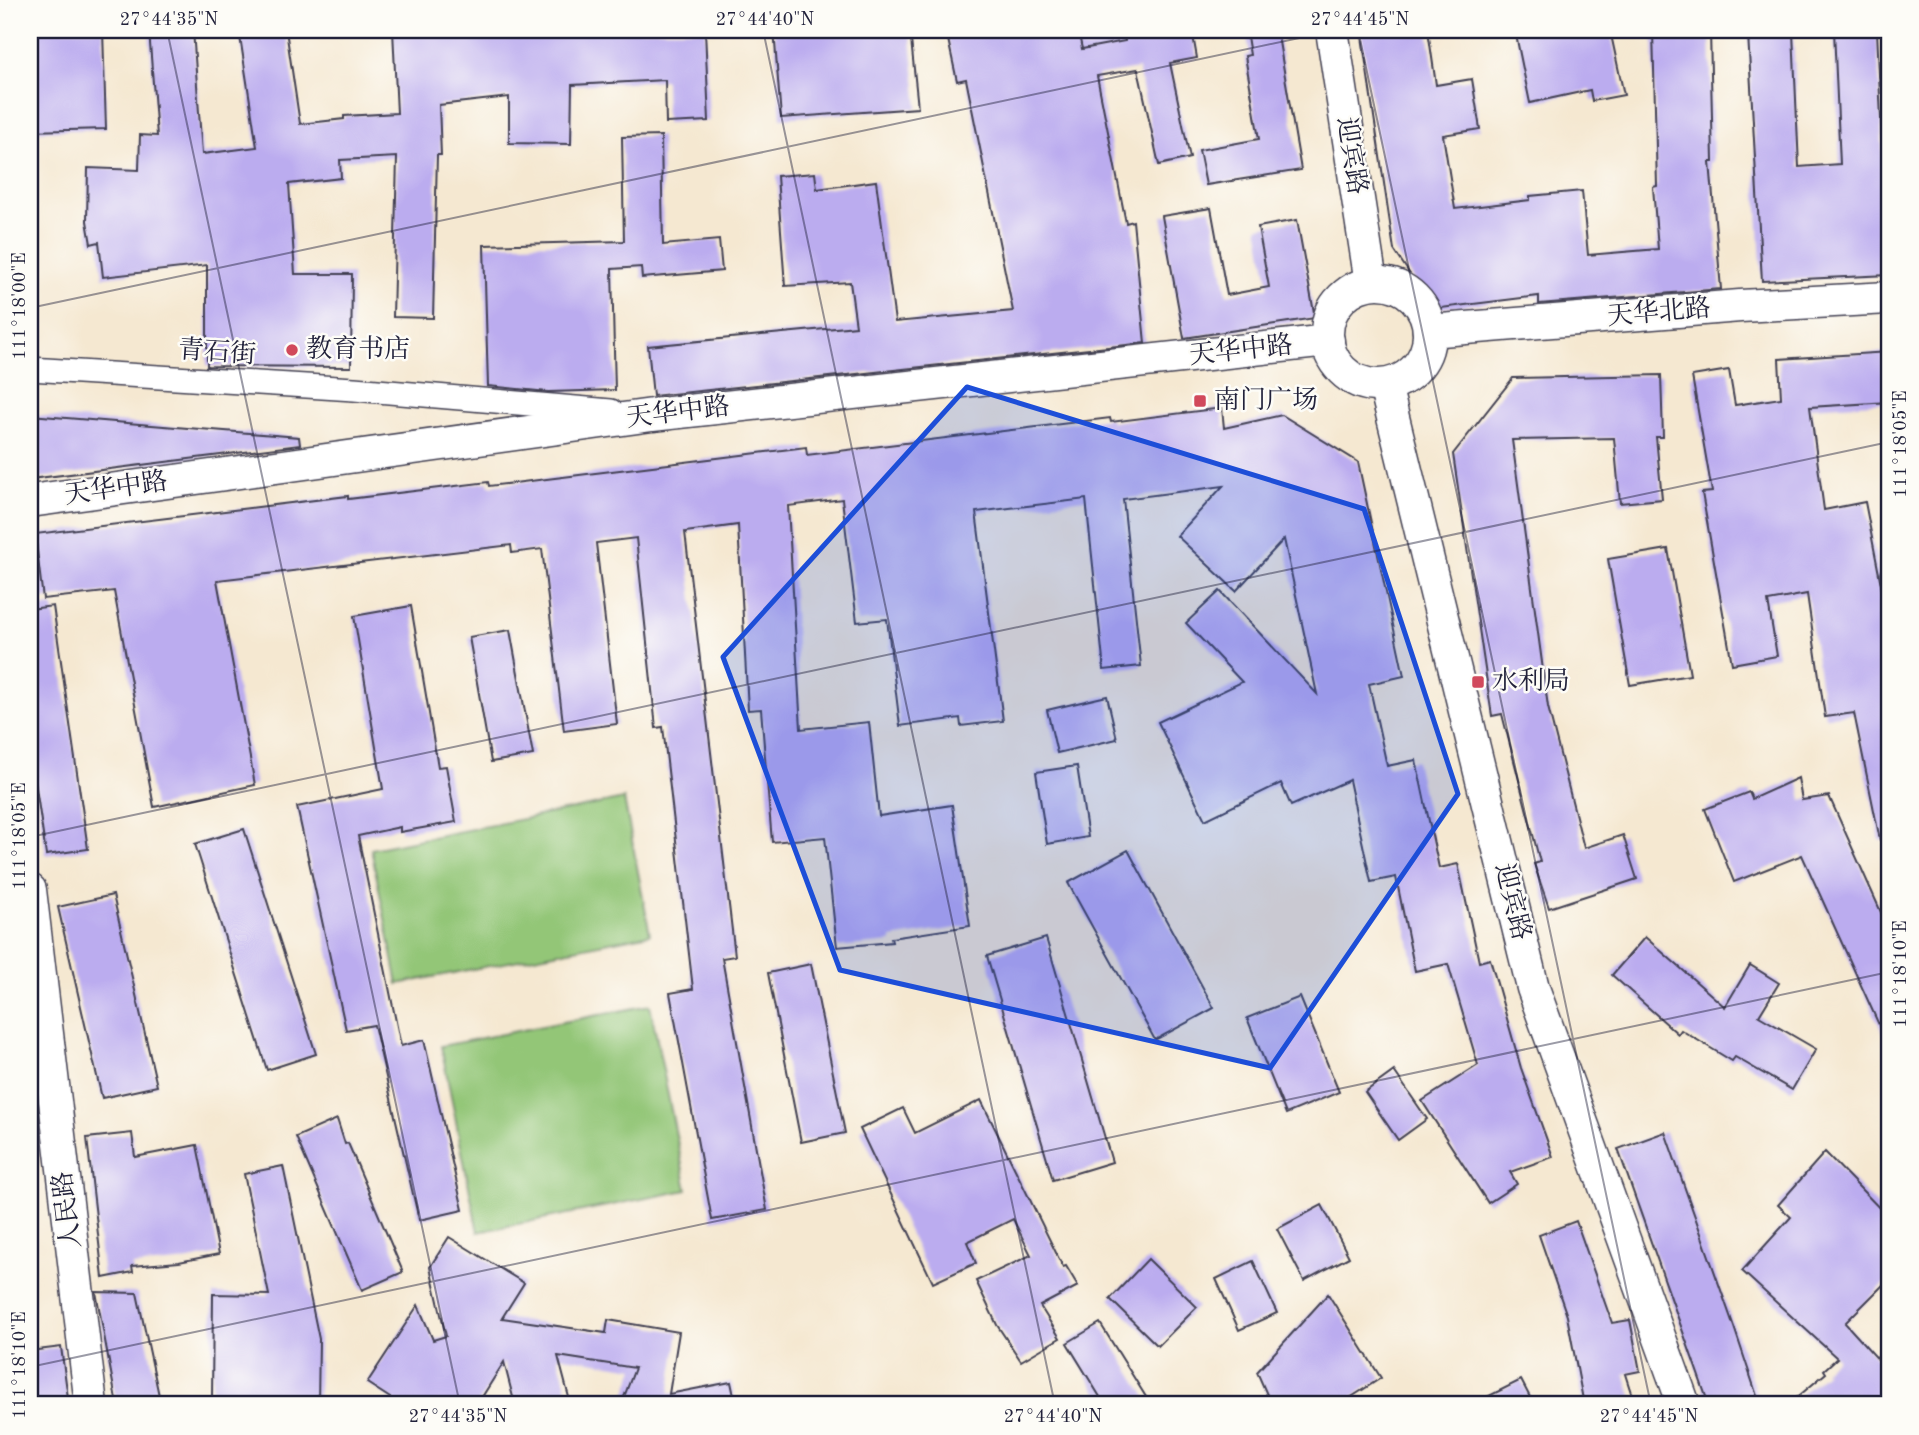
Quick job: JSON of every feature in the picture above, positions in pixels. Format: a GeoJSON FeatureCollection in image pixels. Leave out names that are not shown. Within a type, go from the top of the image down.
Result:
{"type":"FeatureCollection","features":[{"type":"Feature","properties":{"kind":"street","name":"迎宾路"},"geometry":{"type":"LineString","coordinates":[[1332,30],[1371,283]]}},
{"type":"Feature","properties":{"kind":"street"},"geometry":{"type":"LineString","coordinates":[[1371,283],[1395,285],[1410,293],[1421,306],[1429,331],[1425,355],[1415,369],[1402,380],[1385,385],[1368,384],[1352,378],[1339,367],[1328,341],[1328,319],[1336,304],[1348,292],[1371,283]]}},
{"type":"Feature","properties":{"kind":"street","name":"天华北路"},"geometry":{"type":"LineString","coordinates":[[1429,331],[1740,306],[1889,298]]}},
{"type":"Feature","properties":{"kind":"street","name":"天华中路"},"geometry":{"type":"LineString","coordinates":[[30,501],[652,415],[1328,341]]}},
{"type":"Feature","properties":{"kind":"street","name":"青石街"},"geometry":{"type":"LineString","coordinates":[[30,369],[354,389],[652,415]]}},
{"type":"Feature","properties":{"kind":"street","name":"迎宾路"},"geometry":{"type":"LineString","coordinates":[[1385,385],[1533,988],[1684,1405]]}},
{"type":"Feature","properties":{"kind":"street","name":"人民路"},"geometry":{"type":"LineString","coordinates":[[30,890],[91,1405]]}},
{"type":"Feature","properties":{"kind":"highlighted area"},"geometry":{"type":"Polygon","coordinates":[[[967,387],[1364,509],[1458,794],[1270,1068],[840,970],[723,657],[967,387]]]}},
{"type":"Feature","properties":{"kind":"green space"},"geometry":{"type":"Polygon","coordinates":[[[624,799],[650,934],[398,984],[371,849],[624,799]]]}},
{"type":"Feature","properties":{"kind":"green space"},"geometry":{"type":"Polygon","coordinates":[[[650,1005],[687,1190],[478,1232],[441,1046],[650,1005]]]}},
{"type":"Feature","properties":{"kind":"building"},"geometry":{"type":"Polygon","coordinates":[[[30,30],[103,30],[106,129],[30,131],[30,30]]]}},
{"type":"Feature","properties":{"kind":"building"},"geometry":{"type":"Polygon","coordinates":[[[149,30],[193,30],[202,154],[257,147],[239,30],[286,30],[300,124],[344,119],[344,116],[397,113],[393,30],[705,30],[709,121],[666,123],[665,80],[572,85],[571,144],[509,143],[509,97],[439,105],[441,155],[437,155],[433,318],[393,317],[397,157],[340,160],[341,178],[289,184],[295,274],[352,274],[351,367],[207,366],[207,265],[103,277],[99,242],[91,244],[87,221],[88,168],[139,170],[140,135],[157,136],[149,30]]]}},
{"type":"Feature","properties":{"kind":"building"},"geometry":{"type":"Polygon","coordinates":[[[774,30],[910,30],[918,108],[781,118],[774,30]]]}},
{"type":"Feature","properties":{"kind":"building"},"geometry":{"type":"Polygon","coordinates":[[[946,30],[1078,30],[1082,49],[1125,41],[1124,30],[1192,30],[1197,58],[1170,63],[1190,158],[1159,165],[1138,69],[1097,76],[1126,223],[1133,221],[1145,343],[653,396],[648,346],[856,326],[850,282],[785,286],[777,176],[815,173],[817,189],[876,181],[895,322],[1013,311],[966,79],[957,81],[946,30]]]}},
{"type":"Feature","properties":{"kind":"building"},"geometry":{"type":"Polygon","coordinates":[[[1246,30],[1277,30],[1301,170],[1206,185],[1199,150],[1259,139],[1245,56],[1250,55],[1246,30]]]}},
{"type":"Feature","properties":{"kind":"building"},"geometry":{"type":"Polygon","coordinates":[[[1361,30],[1428,30],[1436,85],[1472,79],[1480,129],[1443,135],[1455,209],[1530,200],[1530,196],[1582,191],[1588,255],[1658,249],[1653,187],[1657,186],[1653,30],[1710,30],[1713,162],[1710,162],[1721,289],[1539,304],[1539,296],[1433,309],[1394,250],[1361,30]]]}},
{"type":"Feature","properties":{"kind":"building"},"geometry":{"type":"Polygon","coordinates":[[[1515,30],[1610,30],[1624,95],[1592,101],[1590,90],[1530,103],[1515,30]]]}},
{"type":"Feature","properties":{"kind":"building"},"geometry":{"type":"Polygon","coordinates":[[[1834,30],[1877,30],[1884,187],[1889,186],[1889,275],[1762,281],[1748,34],[1793,32],[1799,167],[1840,164],[1834,30]]]}},
{"type":"Feature","properties":{"kind":"building"},"geometry":{"type":"Polygon","coordinates":[[[661,136],[663,245],[719,240],[722,271],[642,278],[641,267],[612,269],[615,390],[548,392],[488,386],[484,245],[624,241],[622,137],[661,136]]]}},
{"type":"Feature","properties":{"kind":"building"},"geometry":{"type":"Polygon","coordinates":[[[1211,208],[1227,295],[1269,287],[1258,227],[1297,220],[1315,318],[1184,338],[1162,216],[1211,208]]]}},
{"type":"Feature","properties":{"kind":"building"},"geometry":{"type":"Polygon","coordinates":[[[1889,352],[1889,402],[1810,407],[1824,510],[1865,502],[1884,600],[1889,599],[1889,839],[1880,840],[1854,713],[1825,717],[1807,594],[1768,601],[1777,656],[1732,664],[1702,493],[1712,492],[1692,376],[1729,370],[1735,405],[1781,398],[1779,359],[1889,352]]]}},
{"type":"Feature","properties":{"kind":"building"},"geometry":{"type":"Polygon","coordinates":[[[1661,375],[1663,437],[1656,437],[1662,499],[1620,503],[1614,438],[1512,440],[1548,707],[1584,848],[1623,835],[1637,879],[1549,908],[1534,864],[1540,862],[1502,714],[1492,716],[1453,454],[1513,378],[1661,375]]]}},
{"type":"Feature","properties":{"kind":"building"},"geometry":{"type":"Polygon","coordinates":[[[1222,408],[1224,428],[1282,415],[1358,462],[1404,676],[1369,684],[1387,766],[1416,760],[1439,868],[1458,864],[1479,962],[1490,959],[1521,1068],[1553,1157],[1510,1172],[1517,1184],[1488,1203],[1422,1101],[1478,1065],[1448,964],[1415,971],[1396,877],[1371,882],[1349,780],[1291,806],[1281,783],[1205,820],[1158,722],[1242,682],[1186,623],[1220,591],[1317,694],[1284,539],[1236,591],[1177,536],[1223,486],[1123,499],[1141,666],[1104,670],[1086,499],[976,512],[1003,721],[961,726],[960,718],[900,726],[887,619],[857,622],[842,499],[788,506],[801,729],[869,722],[879,816],[952,805],[970,926],[891,938],[892,942],[837,947],[825,837],[772,842],[761,709],[748,710],[738,525],[685,532],[735,956],[722,958],[767,1210],[712,1220],[670,993],[693,989],[663,727],[656,728],[636,538],[596,543],[617,724],[564,731],[542,549],[512,553],[511,545],[217,580],[255,785],[154,807],[114,591],[43,599],[35,534],[348,496],[348,499],[488,482],[489,486],[806,447],[807,455],[1110,418],[1111,422],[1222,408]]]}},
{"type":"Feature","properties":{"kind":"building"},"geometry":{"type":"Polygon","coordinates":[[[30,415],[299,437],[300,445],[30,479],[30,415]]]}},
{"type":"Feature","properties":{"kind":"building"},"geometry":{"type":"Polygon","coordinates":[[[1668,549],[1690,675],[1630,685],[1608,559],[1668,549]]]}},
{"type":"Feature","properties":{"kind":"building"},"geometry":{"type":"Polygon","coordinates":[[[53,606],[88,849],[46,855],[30,747],[30,609],[53,606]]]}},
{"type":"Feature","properties":{"kind":"building"},"geometry":{"type":"Polygon","coordinates":[[[411,606],[438,767],[446,766],[456,822],[400,832],[400,827],[358,836],[401,1046],[424,1040],[463,1210],[419,1220],[374,1025],[346,1030],[297,807],[383,789],[354,616],[411,606]]]}},
{"type":"Feature","properties":{"kind":"building"},"geometry":{"type":"Polygon","coordinates":[[[510,630],[533,755],[491,762],[469,637],[510,630]]]}},
{"type":"Feature","properties":{"kind":"building"},"geometry":{"type":"Polygon","coordinates":[[[1107,696],[1117,739],[1057,753],[1047,710],[1107,696]]]}},
{"type":"Feature","properties":{"kind":"building"},"geometry":{"type":"Polygon","coordinates":[[[1077,766],[1088,837],[1047,844],[1036,772],[1077,766]]]}},
{"type":"Feature","properties":{"kind":"building"},"geometry":{"type":"Polygon","coordinates":[[[1798,778],[1802,800],[1829,796],[1889,930],[1889,1047],[1802,855],[1734,882],[1705,809],[1749,792],[1752,799],[1798,778]]]}},
{"type":"Feature","properties":{"kind":"building"},"geometry":{"type":"Polygon","coordinates":[[[244,829],[316,1054],[267,1070],[195,844],[244,829]]]}},
{"type":"Feature","properties":{"kind":"building"},"geometry":{"type":"Polygon","coordinates":[[[1128,850],[1214,1008],[1155,1040],[1068,883],[1128,850]]]}},
{"type":"Feature","properties":{"kind":"building"},"geometry":{"type":"Polygon","coordinates":[[[113,895],[157,1086],[102,1098],[58,907],[113,895]]]}},
{"type":"Feature","properties":{"kind":"building"},"geometry":{"type":"Polygon","coordinates":[[[1645,937],[1725,1007],[1750,965],[1779,983],[1759,1016],[1816,1049],[1792,1090],[1735,1057],[1732,1061],[1681,1030],[1678,1034],[1612,975],[1645,937]]]}},
{"type":"Feature","properties":{"kind":"building"},"geometry":{"type":"Polygon","coordinates":[[[1046,938],[1112,1162],[1053,1180],[987,956],[1046,938]]]}},
{"type":"Feature","properties":{"kind":"building"},"geometry":{"type":"Polygon","coordinates":[[[811,964],[845,1133],[801,1142],[768,973],[811,964]]]}},
{"type":"Feature","properties":{"kind":"building"},"geometry":{"type":"Polygon","coordinates":[[[1300,997],[1339,1092],[1286,1114],[1247,1018],[1300,997]]]}},
{"type":"Feature","properties":{"kind":"building"},"geometry":{"type":"Polygon","coordinates":[[[1394,1071],[1427,1119],[1398,1140],[1365,1092],[1394,1071]]]}},
{"type":"Feature","properties":{"kind":"building"},"geometry":{"type":"Polygon","coordinates":[[[981,1100],[1063,1267],[1066,1266],[1078,1286],[1040,1306],[1060,1338],[1021,1361],[997,1325],[976,1281],[1031,1255],[1013,1219],[967,1242],[976,1263],[933,1283],[860,1129],[903,1108],[915,1133],[981,1100]]]}},
{"type":"Feature","properties":{"kind":"building"},"geometry":{"type":"Polygon","coordinates":[[[337,1119],[345,1144],[348,1143],[403,1272],[362,1290],[296,1137],[337,1119]]]}},
{"type":"Feature","properties":{"kind":"building"},"geometry":{"type":"Polygon","coordinates":[[[1665,1132],[1760,1405],[1709,1405],[1618,1149],[1665,1132]]]}},
{"type":"Feature","properties":{"kind":"building"},"geometry":{"type":"Polygon","coordinates":[[[132,1133],[135,1157],[197,1145],[219,1254],[179,1262],[132,1266],[133,1272],[103,1278],[87,1138],[132,1133]]]}},
{"type":"Feature","properties":{"kind":"building"},"geometry":{"type":"Polygon","coordinates":[[[1825,1152],[1889,1218],[1889,1279],[1845,1323],[1883,1365],[1880,1367],[1889,1377],[1889,1405],[1788,1405],[1826,1373],[1824,1370],[1837,1358],[1742,1271],[1791,1217],[1778,1205],[1825,1152]]]}},
{"type":"Feature","properties":{"kind":"building"},"geometry":{"type":"Polygon","coordinates":[[[283,1166],[319,1339],[318,1405],[212,1401],[213,1294],[269,1295],[244,1174],[283,1166]]]}},
{"type":"Feature","properties":{"kind":"building"},"geometry":{"type":"Polygon","coordinates":[[[1322,1205],[1349,1257],[1304,1281],[1277,1229],[1322,1205]]]}},
{"type":"Feature","properties":{"kind":"building"},"geometry":{"type":"Polygon","coordinates":[[[1576,1221],[1612,1323],[1630,1320],[1640,1371],[1625,1374],[1635,1405],[1584,1405],[1567,1316],[1539,1235],[1576,1221]]]}},
{"type":"Feature","properties":{"kind":"building"},"geometry":{"type":"Polygon","coordinates":[[[449,1237],[524,1283],[502,1318],[606,1333],[608,1320],[679,1332],[669,1394],[731,1382],[736,1405],[621,1405],[635,1368],[558,1356],[571,1405],[515,1405],[504,1362],[477,1405],[401,1405],[367,1383],[418,1305],[433,1340],[446,1336],[430,1267],[449,1237]]]}},
{"type":"Feature","properties":{"kind":"building"},"geometry":{"type":"Polygon","coordinates":[[[1148,1259],[1197,1307],[1158,1346],[1110,1299],[1148,1259]]]}},
{"type":"Feature","properties":{"kind":"building"},"geometry":{"type":"Polygon","coordinates":[[[1253,1261],[1277,1313],[1239,1330],[1216,1279],[1253,1261]]]}},
{"type":"Feature","properties":{"kind":"building"},"geometry":{"type":"Polygon","coordinates":[[[96,1292],[137,1293],[161,1405],[117,1405],[96,1292]]]}},
{"type":"Feature","properties":{"kind":"building"},"geometry":{"type":"Polygon","coordinates":[[[1328,1294],[1381,1378],[1339,1405],[1277,1405],[1268,1397],[1257,1372],[1328,1294]]]}},
{"type":"Feature","properties":{"kind":"building"},"geometry":{"type":"Polygon","coordinates":[[[1100,1323],[1151,1405],[1105,1405],[1067,1343],[1100,1323]]]}},
{"type":"Feature","properties":{"kind":"building"},"geometry":{"type":"Polygon","coordinates":[[[61,1347],[69,1405],[30,1405],[30,1351],[61,1347]]]}},
{"type":"Feature","properties":{"kind":"building"},"geometry":{"type":"Polygon","coordinates":[[[1521,1380],[1534,1405],[1471,1405],[1521,1380]]]}},
{"type":"Feature","properties":{"kind":"place","name":"教育书店"},"geometry":{"type":"Point","coordinates":[292,350]}},
{"type":"Feature","properties":{"kind":"place","name":"南门广场"},"geometry":{"type":"Point","coordinates":[1200,401]}},
{"type":"Feature","properties":{"kind":"place","name":"水利局"},"geometry":{"type":"Point","coordinates":[1478,682]}}]}
